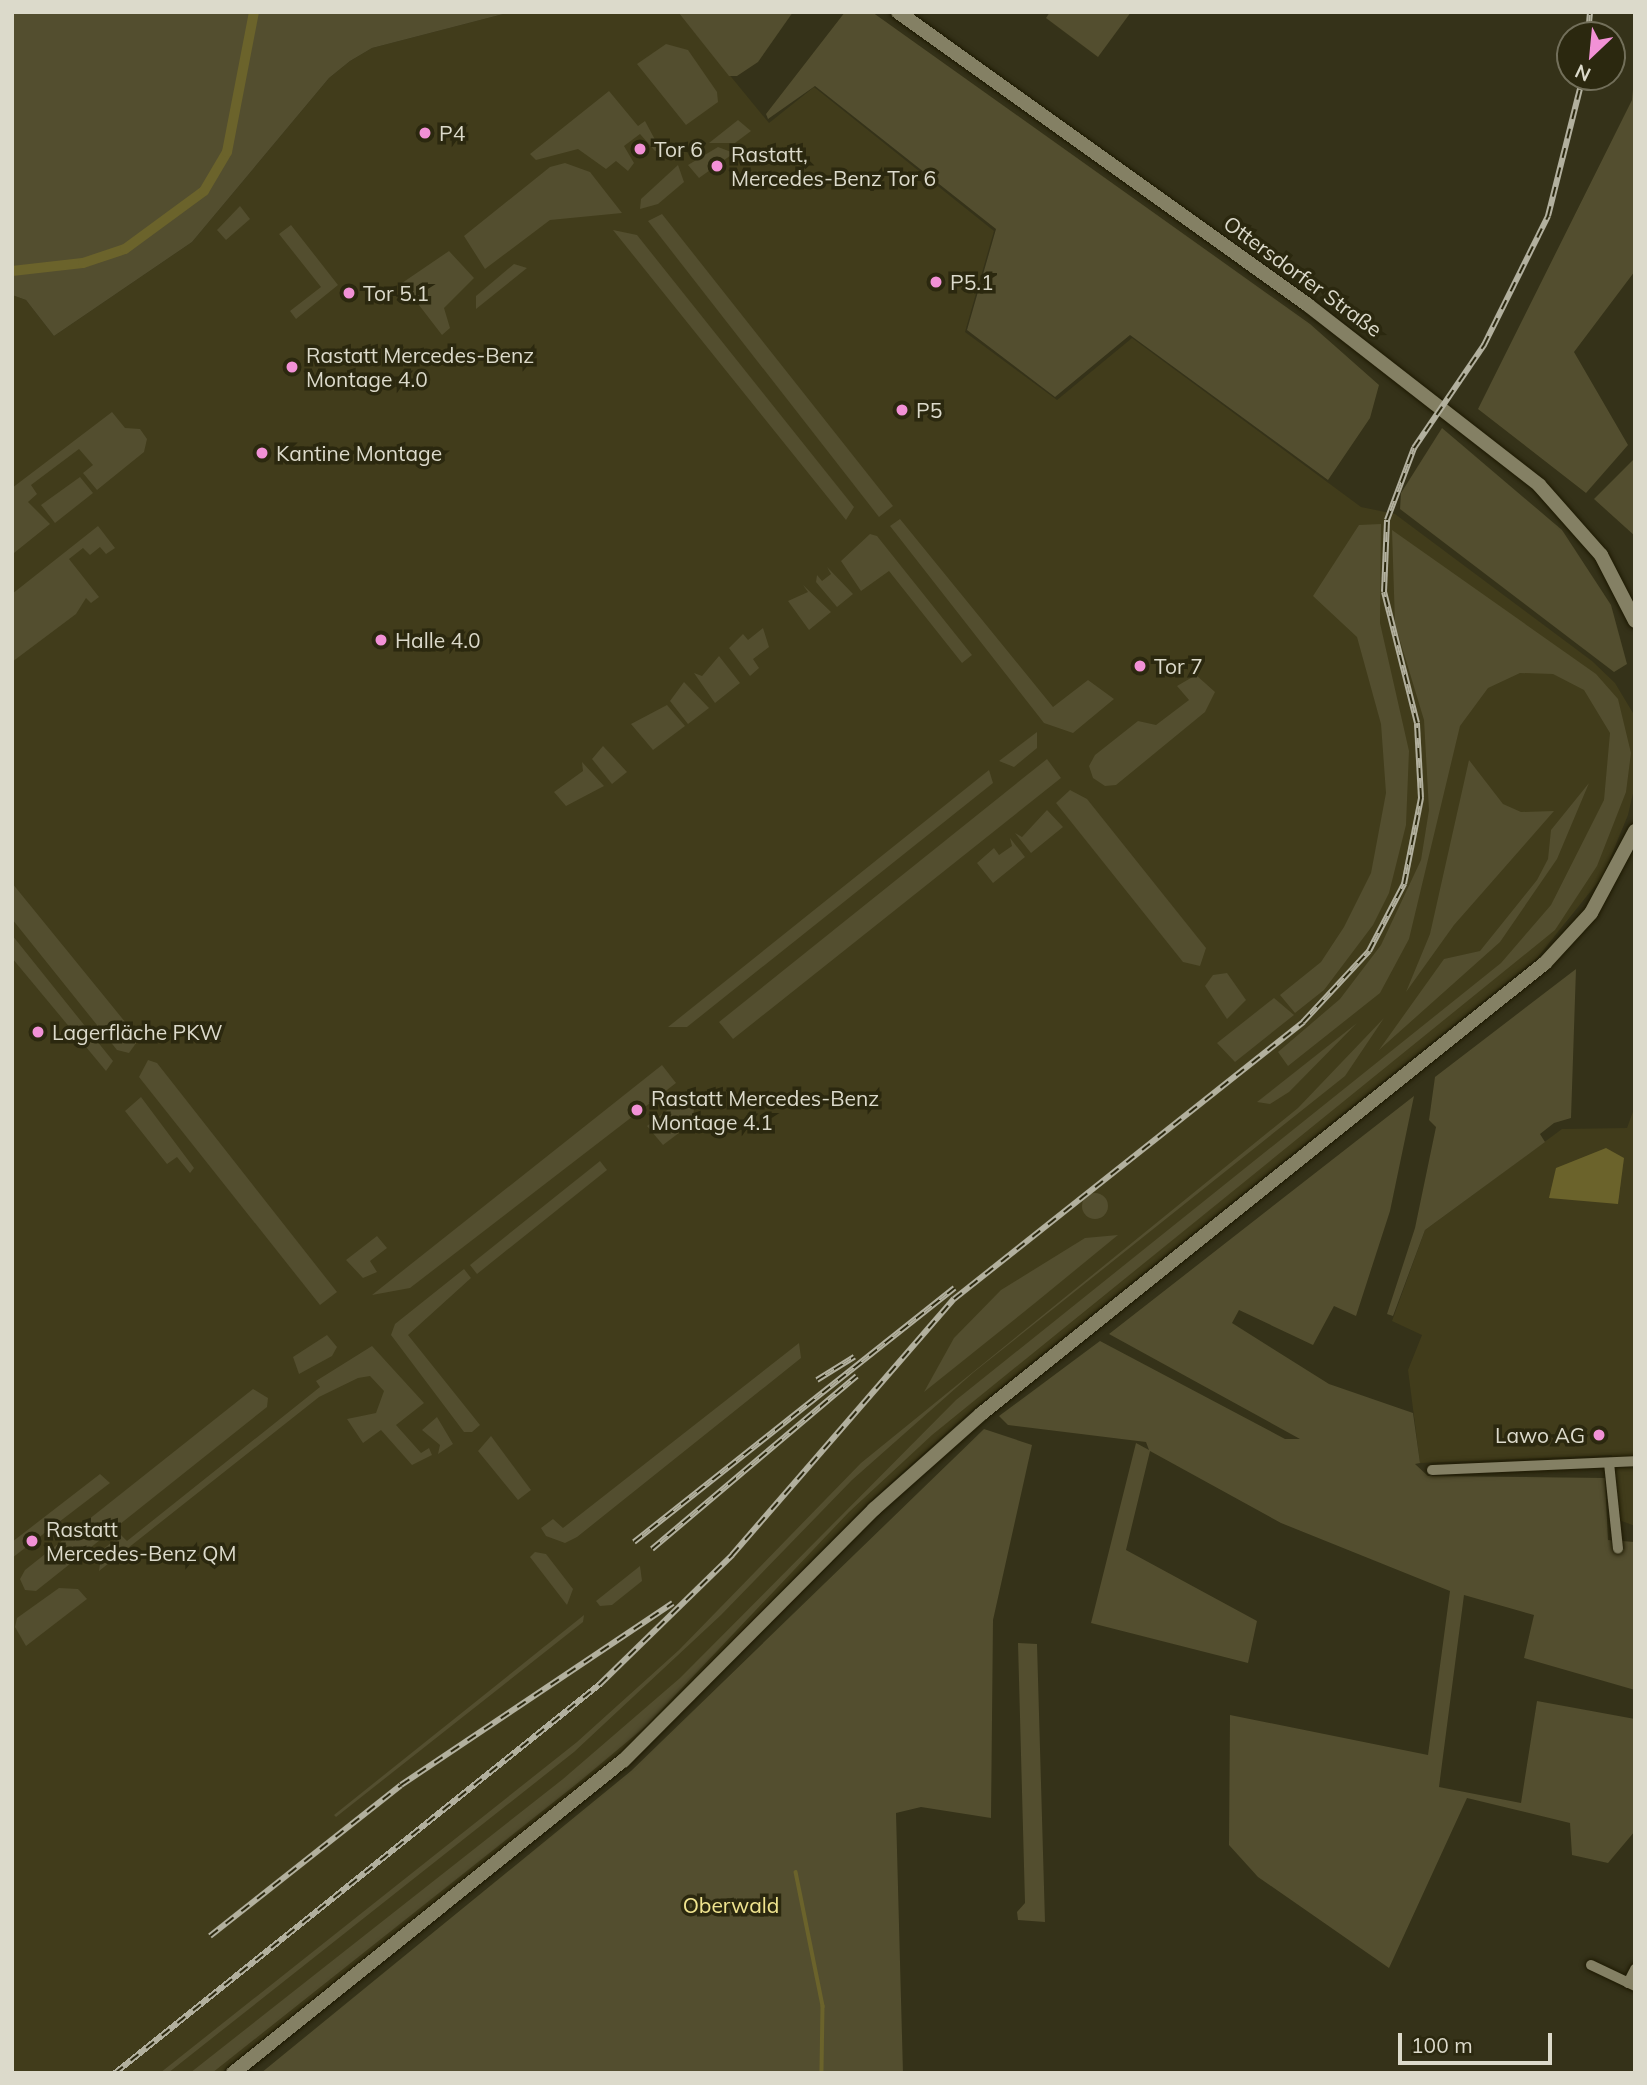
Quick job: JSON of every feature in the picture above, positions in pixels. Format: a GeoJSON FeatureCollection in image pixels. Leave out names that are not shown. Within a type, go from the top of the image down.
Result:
{"type":"FeatureCollection","features":[{"type":"Feature","properties":{"kind":"street","name":"Ottersdorfer Straße"},"geometry":{"type":"LineString","coordinates":[[898,12],[1318,313],[1539,485],[1601,555],[1635,621]]}},
{"type":"Feature","properties":{"kind":"street"},"geometry":{"type":"LineString","coordinates":[[233,2073],[623,1762],[954,1437],[1545,962],[1591,913],[1635,831]]}},
{"type":"Feature","properties":{"kind":"street"},"geometry":{"type":"LineString","coordinates":[[1432,1470],[1635,1461]]}},
{"type":"Feature","properties":{"kind":"street"},"geometry":{"type":"LineString","coordinates":[[1609,1463],[1618,1549]]}},
{"type":"Feature","properties":{"kind":"street"},"geometry":{"type":"LineString","coordinates":[[1591,1965],[1631,1984],[1635,1969]]}},
{"type":"Feature","properties":{"kind":"shaded area"},"geometry":{"type":"Polygon","coordinates":[[[511,12],[678,12],[769,123],[814,87],[994,231],[965,332],[1057,400],[1132,338],[1361,507],[1395,514],[1592,661],[1615,683],[1633,713],[1635,785],[1628,815],[1603,876],[1537,958],[972,1410],[869,1502],[618,1756],[221,2073],[12,2073],[12,295],[26,300],[54,336],[192,242],[329,78],[350,61],[372,48],[511,12]]]}},
{"type":"Feature","properties":{"kind":"shaded area"},"geometry":{"type":"Polygon","coordinates":[[[1635,1106],[1635,1526],[1619,1520],[1612,1455],[1420,1463],[1408,1370],[1422,1335],[1392,1321],[1425,1230],[1562,1129],[1627,1128],[1635,1106]]]}},
{"type":"Feature","properties":{"kind":"shaded area"},"geometry":{"type":"Polygon","coordinates":[[[1606,1148],[1624,1158],[1618,1204],[1549,1198],[1556,1168],[1606,1148]]]}},
{"type":"Feature","properties":{"kind":"green space"},"geometry":{"type":"Polygon","coordinates":[[[12,12],[511,12],[372,48],[350,61],[329,78],[192,242],[54,336],[26,300],[12,295],[12,12]]]}},
{"type":"Feature","properties":{"kind":"green space"},"geometry":{"type":"Polygon","coordinates":[[[678,12],[793,12],[758,62],[737,76],[729,76],[678,12]]]}},
{"type":"Feature","properties":{"kind":"green space"},"geometry":{"type":"Polygon","coordinates":[[[845,12],[872,12],[1310,324],[1379,385],[1370,418],[1328,480],[1130,335],[1055,397],[967,330],[996,229],[815,86],[768,119],[766,114],[845,12]]]}},
{"type":"Feature","properties":{"kind":"green space"},"geometry":{"type":"Polygon","coordinates":[[[1050,12],[1131,12],[1098,57],[1046,18],[1050,12]]]}},
{"type":"Feature","properties":{"kind":"green space"},"geometry":{"type":"Polygon","coordinates":[[[666,44],[688,50],[717,92],[718,102],[686,125],[637,64],[666,44]]]}},
{"type":"Feature","properties":{"kind":"green space"},"geometry":{"type":"Polygon","coordinates":[[[1635,68],[1635,271],[1574,352],[1628,445],[1586,493],[1478,409],[1632,100],[1635,68]]]}},
{"type":"Feature","properties":{"kind":"green space"},"geometry":{"type":"Polygon","coordinates":[[[609,91],[638,126],[645,121],[660,149],[655,151],[640,134],[624,146],[634,163],[628,171],[616,161],[606,169],[578,149],[536,160],[530,154],[609,91]]]}},
{"type":"Feature","properties":{"kind":"green space"},"geometry":{"type":"Polygon","coordinates":[[[738,120],[751,131],[735,143],[709,143],[738,120]]]}},
{"type":"Feature","properties":{"kind":"green space"},"geometry":{"type":"Polygon","coordinates":[[[718,147],[734,153],[699,178],[688,165],[718,147]]]}},
{"type":"Feature","properties":{"kind":"green space"},"geometry":{"type":"Polygon","coordinates":[[[565,163],[590,172],[622,213],[550,220],[485,269],[464,236],[550,167],[565,163]]]}},
{"type":"Feature","properties":{"kind":"green space"},"geometry":{"type":"Polygon","coordinates":[[[678,165],[684,182],[658,204],[640,209],[641,199],[678,165]]]}},
{"type":"Feature","properties":{"kind":"green space"},"geometry":{"type":"Polygon","coordinates":[[[240,206],[250,219],[226,240],[217,230],[240,206]]]}},
{"type":"Feature","properties":{"kind":"green space"},"geometry":{"type":"Polygon","coordinates":[[[662,214],[893,506],[879,517],[648,221],[662,214]]]}},
{"type":"Feature","properties":{"kind":"green space"},"geometry":{"type":"Polygon","coordinates":[[[291,225],[338,285],[296,319],[290,311],[321,287],[279,234],[291,225]]]}},
{"type":"Feature","properties":{"kind":"green space"},"geometry":{"type":"Polygon","coordinates":[[[613,230],[637,235],[854,507],[846,520],[613,230]]]}},
{"type":"Feature","properties":{"kind":"green space"},"geometry":{"type":"Polygon","coordinates":[[[449,251],[474,278],[444,308],[450,328],[442,335],[402,283],[449,251]]]}},
{"type":"Feature","properties":{"kind":"green space"},"geometry":{"type":"Polygon","coordinates":[[[514,264],[527,268],[476,309],[476,296],[514,264]]]}},
{"type":"Feature","properties":{"kind":"green space"},"geometry":{"type":"Polygon","coordinates":[[[112,412],[125,428],[140,429],[147,439],[144,452],[97,490],[83,473],[93,465],[79,449],[31,485],[37,494],[28,502],[50,524],[14,553],[12,488],[112,412]]]}},
{"type":"Feature","properties":{"kind":"green space"},"geometry":{"type":"Polygon","coordinates":[[[1442,428],[1562,530],[1611,605],[1627,664],[1614,672],[1400,509],[1401,493],[1442,428]]]}},
{"type":"Feature","properties":{"kind":"green space"},"geometry":{"type":"Polygon","coordinates":[[[1635,458],[1635,536],[1594,499],[1635,458]]]}},
{"type":"Feature","properties":{"kind":"green space"},"geometry":{"type":"Polygon","coordinates":[[[80,477],[93,493],[55,523],[41,505],[80,477]]]}},
{"type":"Feature","properties":{"kind":"green space"},"geometry":{"type":"Polygon","coordinates":[[[900,519],[1053,707],[1088,680],[1114,699],[1073,733],[1044,723],[890,526],[900,519]]]}},
{"type":"Feature","properties":{"kind":"green space"},"geometry":{"type":"Polygon","coordinates":[[[1381,524],[1380,623],[1409,751],[1406,825],[1389,893],[1373,925],[1324,990],[1295,1013],[1280,995],[1321,962],[1344,927],[1371,873],[1386,793],[1381,724],[1357,637],[1313,596],[1359,525],[1381,524]]]}},
{"type":"Feature","properties":{"kind":"green space"},"geometry":{"type":"Polygon","coordinates":[[[98,526],[115,548],[106,554],[100,547],[90,555],[83,548],[69,559],[99,597],[91,603],[86,598],[76,614],[12,662],[12,594],[98,526]]]}},
{"type":"Feature","properties":{"kind":"green space"},"geometry":{"type":"Polygon","coordinates":[[[1392,530],[1596,674],[1618,699],[1631,753],[1626,792],[1597,866],[1555,930],[932,1435],[849,1512],[646,1726],[212,2073],[190,2073],[563,1779],[680,1678],[956,1400],[1501,963],[1551,905],[1604,800],[1610,733],[1584,690],[1553,674],[1520,673],[1488,688],[1460,726],[1409,939],[1380,993],[1288,1066],[1278,1052],[1340,999],[1381,945],[1421,860],[1429,810],[1424,720],[1395,624],[1392,530]]]}},
{"type":"Feature","properties":{"kind":"green space"},"geometry":{"type":"Polygon","coordinates":[[[870,534],[877,536],[972,655],[962,663],[889,571],[861,591],[841,561],[870,534]]]}},
{"type":"Feature","properties":{"kind":"green space"},"geometry":{"type":"Polygon","coordinates":[[[827,567],[853,594],[837,607],[816,582],[817,575],[822,581],[831,574],[827,567]]]}},
{"type":"Feature","properties":{"kind":"green space"},"geometry":{"type":"Polygon","coordinates":[[[803,585],[831,612],[809,630],[788,601],[808,592],[803,585]]]}},
{"type":"Feature","properties":{"kind":"green space"},"geometry":{"type":"Polygon","coordinates":[[[763,628],[769,647],[753,659],[759,668],[750,676],[729,648],[743,634],[748,640],[763,628]]]}},
{"type":"Feature","properties":{"kind":"green space"},"geometry":{"type":"Polygon","coordinates":[[[719,656],[740,683],[715,703],[694,673],[702,676],[719,656]]]}},
{"type":"Feature","properties":{"kind":"green space"},"geometry":{"type":"Polygon","coordinates":[[[1196,675],[1215,692],[1205,712],[1116,785],[1105,786],[1093,778],[1089,766],[1095,755],[1138,721],[1156,725],[1189,700],[1177,686],[1196,675]]]}},
{"type":"Feature","properties":{"kind":"green space"},"geometry":{"type":"Polygon","coordinates":[[[684,682],[709,708],[688,724],[670,701],[684,682]]]}},
{"type":"Feature","properties":{"kind":"green space"},"geometry":{"type":"Polygon","coordinates":[[[667,705],[685,726],[653,750],[631,724],[667,705]]]}},
{"type":"Feature","properties":{"kind":"green space"},"geometry":{"type":"Polygon","coordinates":[[[1037,732],[1037,748],[1014,767],[999,761],[1037,732]]]}},
{"type":"Feature","properties":{"kind":"green space"},"geometry":{"type":"Polygon","coordinates":[[[603,746],[627,772],[612,784],[592,759],[603,746]]]}},
{"type":"Feature","properties":{"kind":"green space"},"geometry":{"type":"Polygon","coordinates":[[[1047,759],[1061,778],[733,1039],[719,1022],[1047,759]]]}},
{"type":"Feature","properties":{"kind":"green space"},"geometry":{"type":"Polygon","coordinates":[[[1469,760],[1503,804],[1521,812],[1554,811],[1454,925],[1406,992],[1430,934],[1469,760]]]}},
{"type":"Feature","properties":{"kind":"green space"},"geometry":{"type":"Polygon","coordinates":[[[582,762],[604,786],[566,806],[554,792],[583,771],[582,762]]]}},
{"type":"Feature","properties":{"kind":"green space"},"geometry":{"type":"Polygon","coordinates":[[[989,770],[993,783],[687,1027],[668,1027],[989,770]]]}},
{"type":"Feature","properties":{"kind":"green space"},"geometry":{"type":"Polygon","coordinates":[[[1589,783],[1557,859],[1500,942],[1379,1050],[1444,959],[1480,951],[1537,880],[1548,859],[1551,830],[1589,783]]]}},
{"type":"Feature","properties":{"kind":"green space"},"geometry":{"type":"Polygon","coordinates":[[[1070,790],[1087,799],[1206,948],[1200,966],[1183,962],[1056,803],[1070,790]]]}},
{"type":"Feature","properties":{"kind":"green space"},"geometry":{"type":"Polygon","coordinates":[[[1047,810],[1063,827],[1031,853],[1015,833],[1022,837],[1047,810]]]}},
{"type":"Feature","properties":{"kind":"green space"},"geometry":{"type":"Polygon","coordinates":[[[1010,838],[1025,857],[993,883],[977,863],[994,848],[999,855],[1012,846],[1010,838]]]}},
{"type":"Feature","properties":{"kind":"green space"},"geometry":{"type":"Polygon","coordinates":[[[12,883],[139,1039],[129,1053],[117,1050],[12,919],[12,883]]]}},
{"type":"Feature","properties":{"kind":"green space"},"geometry":{"type":"Polygon","coordinates":[[[12,935],[113,1061],[106,1071],[12,958],[12,935]]]}},
{"type":"Feature","properties":{"kind":"green space"},"geometry":{"type":"Polygon","coordinates":[[[1576,969],[1571,1118],[1554,1123],[1540,1134],[1545,1142],[1425,1230],[1393,1316],[1387,1314],[1415,1228],[1436,1127],[1429,1120],[1435,1077],[1576,969]]]}},
{"type":"Feature","properties":{"kind":"green space"},"geometry":{"type":"Polygon","coordinates":[[[1227,973],[1246,1000],[1227,1019],[1205,986],[1213,975],[1227,973]]]}},
{"type":"Feature","properties":{"kind":"green space"},"geometry":{"type":"Polygon","coordinates":[[[1274,998],[1294,1015],[1235,1062],[1217,1043],[1274,998]]]}},
{"type":"Feature","properties":{"kind":"green space"},"geometry":{"type":"Polygon","coordinates":[[[1384,1018],[1345,1076],[974,1372],[852,1480],[721,1615],[574,1752],[168,2073],[160,2073],[577,1742],[679,1650],[861,1463],[1298,1108],[1384,1018]]]}},
{"type":"Feature","properties":{"kind":"green space"},"geometry":{"type":"Polygon","coordinates":[[[1357,1023],[1289,1092],[1270,1104],[1257,1102],[1357,1023]]]}},
{"type":"Feature","properties":{"kind":"green space"},"geometry":{"type":"Polygon","coordinates":[[[148,1060],[157,1063],[337,1292],[320,1305],[139,1077],[148,1060]]]}},
{"type":"Feature","properties":{"kind":"green space"},"geometry":{"type":"Polygon","coordinates":[[[662,1065],[676,1083],[410,1288],[372,1295],[662,1065]]]}},
{"type":"Feature","properties":{"kind":"green space"},"geometry":{"type":"Polygon","coordinates":[[[685,1096],[694,1109],[692,1123],[663,1145],[647,1126],[685,1096]]]}},
{"type":"Feature","properties":{"kind":"green space"},"geometry":{"type":"Polygon","coordinates":[[[1414,1096],[1390,1211],[1356,1316],[1334,1306],[1313,1345],[1239,1310],[1232,1323],[1329,1384],[1413,1413],[1420,1463],[1415,1464],[1428,1476],[1605,1478],[1608,1540],[1635,1542],[1635,1690],[1524,1658],[1534,1615],[1464,1595],[1439,1787],[1521,1803],[1537,1701],[1635,1719],[1635,1831],[1608,1863],[1572,1855],[1570,1823],[1467,1798],[1389,1968],[1258,1877],[1229,1845],[1230,1715],[1428,1755],[1450,1591],[1281,1523],[1150,1451],[1126,1550],[1257,1621],[1248,1663],[1091,1623],[1136,1443],[1149,1450],[1146,1442],[1008,1425],[999,1416],[1100,1341],[1285,1439],[1300,1439],[1109,1334],[1414,1096]]]}},
{"type":"Feature","properties":{"kind":"green space"},"geometry":{"type":"Polygon","coordinates":[[[141,1097],[194,1168],[190,1173],[177,1157],[167,1164],[125,1111],[141,1097]]]}},
{"type":"Feature","properties":{"kind":"green space"},"geometry":{"type":"Polygon","coordinates":[[[600,1161],[607,1170],[477,1274],[470,1265],[600,1161]]]}},
{"type":"Feature","properties":{"kind":"green space"},"geometry":{"type":"Polygon","coordinates":[[[1095,1193],[1104,1197],[1108,1206],[1104,1215],[1095,1219],[1086,1215],[1082,1206],[1086,1197],[1095,1193]]]}},
{"type":"Feature","properties":{"kind":"green space"},"geometry":{"type":"Polygon","coordinates":[[[1118,1235],[924,1392],[954,1338],[1001,1290],[1085,1238],[1118,1235]]]}},
{"type":"Feature","properties":{"kind":"green space"},"geometry":{"type":"Polygon","coordinates":[[[377,1236],[387,1248],[370,1261],[377,1272],[363,1278],[346,1260],[377,1236]]]}},
{"type":"Feature","properties":{"kind":"green space"},"geometry":{"type":"Polygon","coordinates":[[[464,1269],[471,1278],[408,1335],[480,1425],[472,1432],[464,1432],[391,1335],[395,1324],[464,1269]]]}},
{"type":"Feature","properties":{"kind":"green space"},"geometry":{"type":"Polygon","coordinates":[[[327,1335],[337,1347],[332,1356],[299,1374],[293,1357],[327,1335]]]}},
{"type":"Feature","properties":{"kind":"green space"},"geometry":{"type":"Polygon","coordinates":[[[799,1343],[801,1358],[577,1537],[565,1543],[546,1536],[541,1528],[553,1519],[563,1528],[799,1343]]]}},
{"type":"Feature","properties":{"kind":"green space"},"geometry":{"type":"Polygon","coordinates":[[[372,1346],[424,1403],[396,1425],[421,1453],[429,1448],[432,1455],[412,1465],[381,1430],[363,1443],[347,1419],[376,1413],[384,1391],[370,1376],[358,1378],[319,1397],[99,1571],[102,1550],[121,1535],[127,1541],[320,1387],[316,1381],[372,1346]]]}},
{"type":"Feature","properties":{"kind":"green space"},"geometry":{"type":"Polygon","coordinates":[[[253,1389],[268,1398],[267,1407],[36,1591],[25,1590],[20,1579],[25,1570],[253,1389]]]}},
{"type":"Feature","properties":{"kind":"green space"},"geometry":{"type":"Polygon","coordinates":[[[437,1417],[453,1444],[438,1454],[440,1445],[422,1430],[437,1417]]]}},
{"type":"Feature","properties":{"kind":"green space","name":"Oberwald"},"geometry":{"type":"Polygon","coordinates":[[[984,1429],[1032,1445],[993,1620],[991,1818],[921,1807],[896,1813],[903,2073],[261,2073],[631,1771],[984,1429]]]}},
{"type":"Feature","properties":{"kind":"green space"},"geometry":{"type":"Polygon","coordinates":[[[491,1436],[531,1490],[518,1500],[478,1451],[491,1436]]]}},
{"type":"Feature","properties":{"kind":"green space"},"geometry":{"type":"Polygon","coordinates":[[[100,1474],[110,1483],[12,1558],[12,1542],[100,1474]]]}},
{"type":"Feature","properties":{"kind":"green space"},"geometry":{"type":"Polygon","coordinates":[[[535,1552],[546,1554],[573,1589],[567,1605],[530,1557],[535,1552]]]}},
{"type":"Feature","properties":{"kind":"green space"},"geometry":{"type":"Polygon","coordinates":[[[640,1566],[642,1581],[612,1605],[600,1606],[596,1601],[640,1566]]]}},
{"type":"Feature","properties":{"kind":"green space"},"geometry":{"type":"Polygon","coordinates":[[[59,1588],[78,1589],[87,1599],[26,1646],[15,1627],[17,1618],[59,1588]]]}},
{"type":"Feature","properties":{"kind":"green space"},"geometry":{"type":"Polygon","coordinates":[[[584,1615],[583,1622],[336,1817],[334,1815],[584,1615]]]}},
{"type":"Feature","properties":{"kind":"green space"},"geometry":{"type":"Polygon","coordinates":[[[1018,1643],[1037,1644],[1045,1922],[1018,1920],[1017,1912],[1025,1903],[1018,1643]]]}},
{"type":"Feature","properties":{"kind":"waterway"},"geometry":{"type":"LineString","coordinates":[[12,271],[83,263],[125,249],[204,191],[227,152],[254,12]]}},
{"type":"Feature","properties":{"kind":"waterway"},"geometry":{"type":"LineString","coordinates":[[796,1872],[823,2006],[822,2073]]}},
{"type":"Feature","properties":{"kind":"railway"},"geometry":{"type":"LineString","coordinates":[[1589,21],[1590,12]]}},
{"type":"Feature","properties":{"kind":"railway"},"geometry":{"type":"LineString","coordinates":[[115,2073],[600,1684],[732,1555],[954,1299],[1303,1022],[1369,951],[1404,884],[1421,798],[1417,723],[1384,592],[1387,520],[1414,448],[1484,345],[1548,216],[1579,91]]}},
{"type":"Feature","properties":{"kind":"railway"},"geometry":{"type":"LineString","coordinates":[[634,1542],[954,1288]]}},
{"type":"Feature","properties":{"kind":"railway"},"geometry":{"type":"LineString","coordinates":[[817,1380],[854,1357]]}},
{"type":"Feature","properties":{"kind":"railway"},"geometry":{"type":"LineString","coordinates":[[652,1549],[857,1376]]}},
{"type":"Feature","properties":{"kind":"railway"},"geometry":{"type":"LineString","coordinates":[[210,1936],[401,1785],[673,1603]]}},
{"type":"Feature","properties":{"kind":"place","name":"P4"},"geometry":{"type":"Point","coordinates":[425,133]}},
{"type":"Feature","properties":{"kind":"place","name":"Tor 6"},"geometry":{"type":"Point","coordinates":[640,149]}},
{"type":"Feature","properties":{"kind":"place","name":"Rastatt, Mercedes-Benz Tor 6"},"geometry":{"type":"Point","coordinates":[717,166]}},
{"type":"Feature","properties":{"kind":"place","name":"P5.1"},"geometry":{"type":"Point","coordinates":[936,282]}},
{"type":"Feature","properties":{"kind":"place","name":"Tor 5.1"},"geometry":{"type":"Point","coordinates":[349,293]}},
{"type":"Feature","properties":{"kind":"place","name":"Rastatt Mercedes-Benz Montage 4.0"},"geometry":{"type":"Point","coordinates":[292,367]}},
{"type":"Feature","properties":{"kind":"place","name":"P5"},"geometry":{"type":"Point","coordinates":[902,410]}},
{"type":"Feature","properties":{"kind":"place","name":"Kantine Montage"},"geometry":{"type":"Point","coordinates":[262,453]}},
{"type":"Feature","properties":{"kind":"place","name":"Halle 4.0"},"geometry":{"type":"Point","coordinates":[381,640]}},
{"type":"Feature","properties":{"kind":"place","name":"Tor 7"},"geometry":{"type":"Point","coordinates":[1140,666]}},
{"type":"Feature","properties":{"kind":"place","name":"Lagerfläche PKW"},"geometry":{"type":"Point","coordinates":[38,1032]}},
{"type":"Feature","properties":{"kind":"place","name":"Rastatt Mercedes-Benz Montage 4.1"},"geometry":{"type":"Point","coordinates":[637,1110]}},
{"type":"Feature","properties":{"kind":"place","name":"Lawo AG"},"geometry":{"type":"Point","coordinates":[1599,1435]}},
{"type":"Feature","properties":{"kind":"place","name":"Rastatt Mercedes-Benz QM"},"geometry":{"type":"Point","coordinates":[32,1541]}}]}
